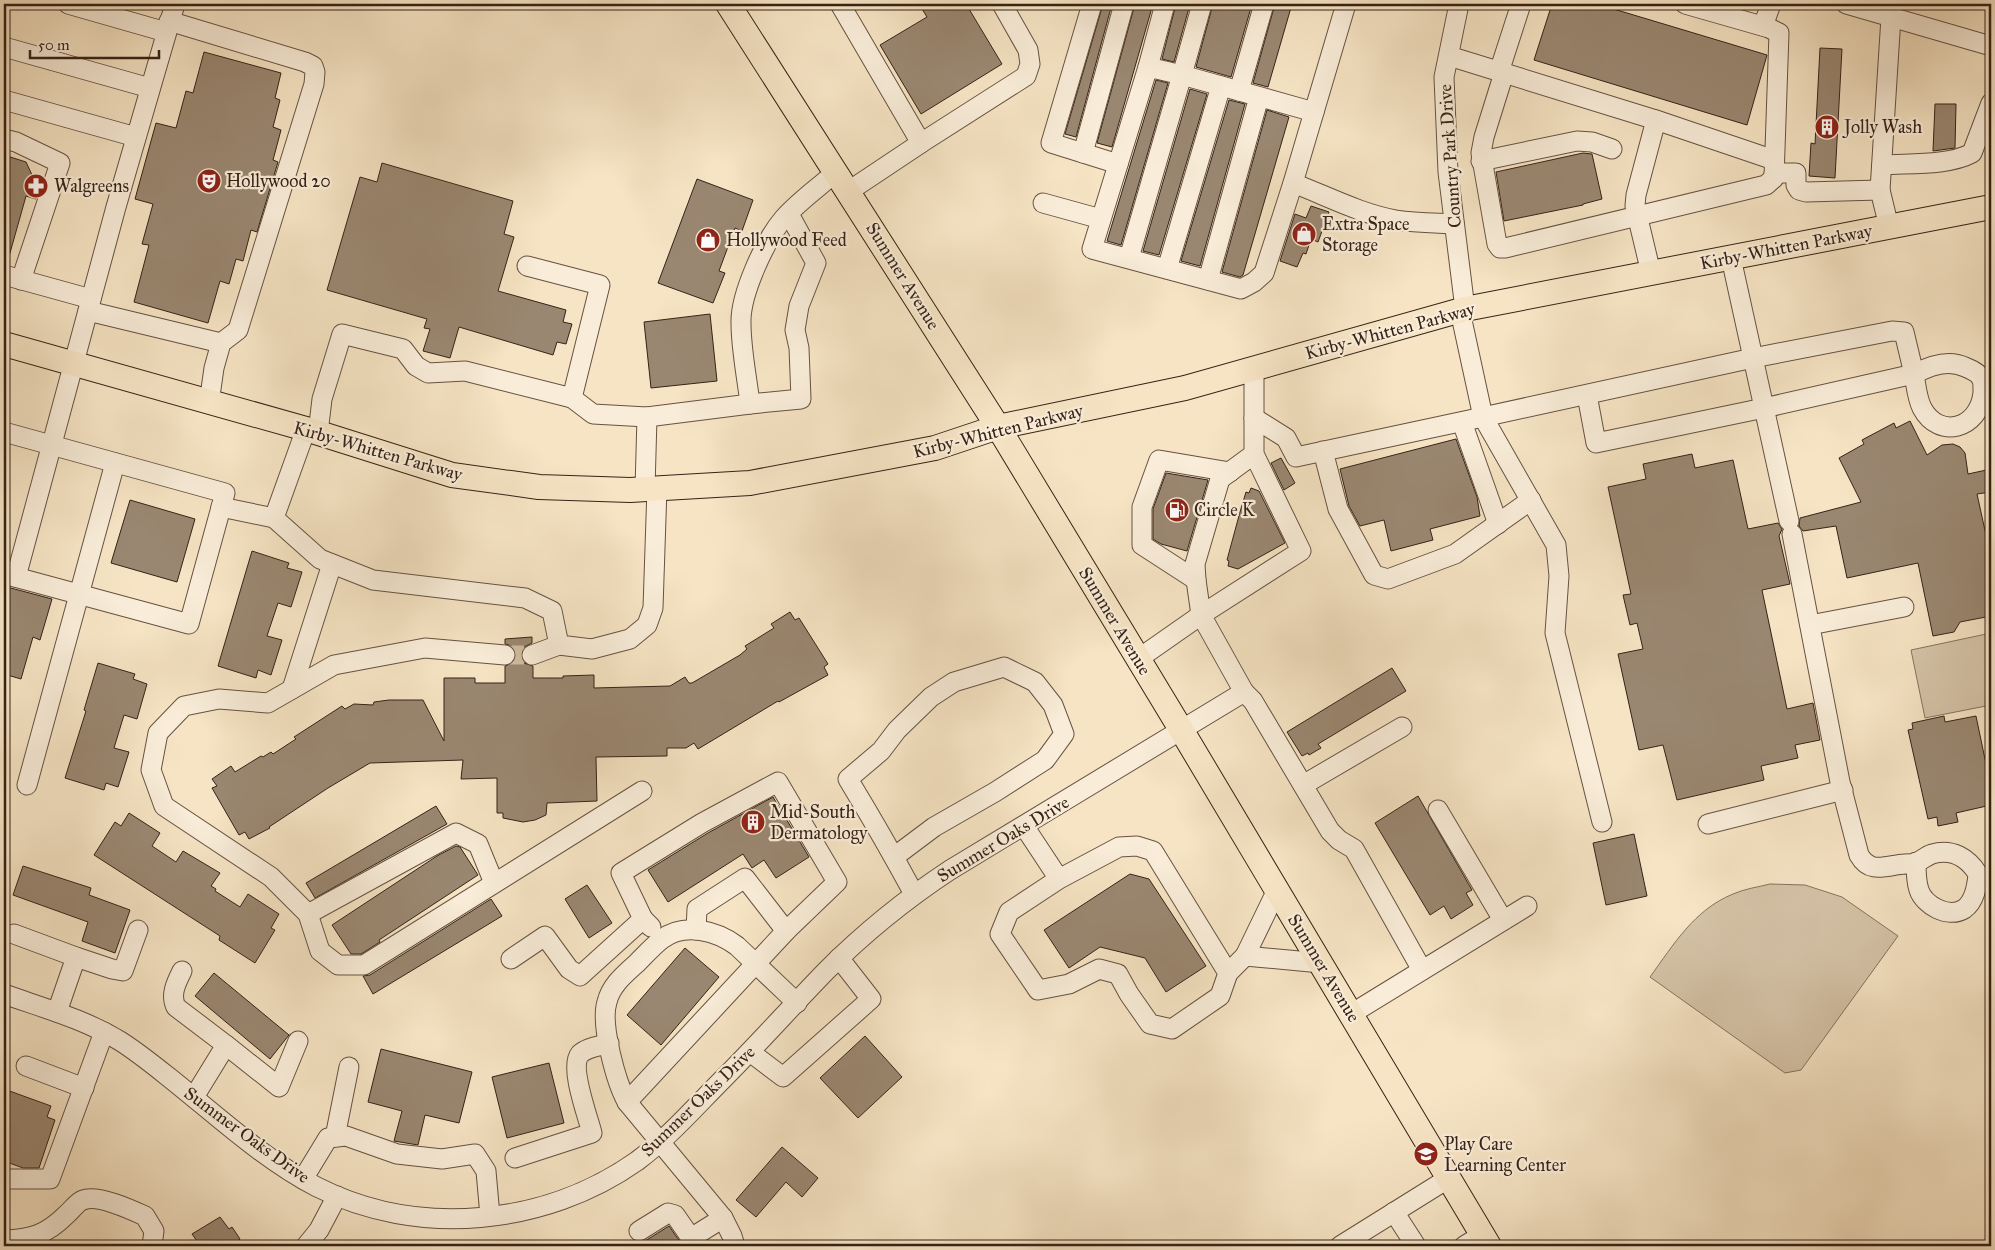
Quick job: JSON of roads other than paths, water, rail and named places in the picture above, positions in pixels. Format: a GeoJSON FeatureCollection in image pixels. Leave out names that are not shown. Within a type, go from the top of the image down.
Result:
{"type":"FeatureCollection","features":[{"type":"Feature","properties":{"kind":"main road","name":"Summer Avenue"},"geometry":{"type":"LineString","coordinates":[[728,4],[998,427],[1449,1178],[1478,1243]]}},
{"type":"Feature","properties":{"kind":"main road","name":"Kirby-Whitten Parkway"},"geometry":{"type":"LineString","coordinates":[[4,344],[312,431],[452,475],[539,487],[651,489],[750,483],[935,448],[998,427],[1185,388],[1462,310],[1991,207]]}},
{"type":"Feature","properties":{"kind":"street"},"geometry":{"type":"LineString","coordinates":[[68,4],[170,19],[313,66],[315,72],[314,84],[238,330],[220,343],[208,403]]}},
{"type":"Feature","properties":{"kind":"street"},"geometry":{"type":"LineString","coordinates":[[840,4],[921,143]]}},
{"type":"Feature","properties":{"kind":"street"},"geometry":{"type":"LineString","coordinates":[[849,191],[1026,76],[1030,64],[1028,50],[1002,4]]}},
{"type":"Feature","properties":{"kind":"street"},"geometry":{"type":"LineString","coordinates":[[1092,4],[1051,143],[1118,164]]}},
{"type":"Feature","properties":{"kind":"street"},"geometry":{"type":"LineString","coordinates":[[1083,153],[1124,4]]}},
{"type":"Feature","properties":{"kind":"street"},"geometry":{"type":"LineString","coordinates":[[1166,4],[1092,249],[1242,289],[1264,273],[1346,4]]}},
{"type":"Feature","properties":{"kind":"street"},"geometry":{"type":"LineString","coordinates":[[1129,258],[1202,4]]}},
{"type":"Feature","properties":{"kind":"street"},"geometry":{"type":"LineString","coordinates":[[1239,91],[1264,4]]}},
{"type":"Feature","properties":{"kind":"street","name":"Country Park Drive"},"geometry":{"type":"LineString","coordinates":[[1460,4],[1444,77],[1448,172],[1462,310],[1483,418],[1556,545],[1559,576],[1555,632],[1602,822]]}},
{"type":"Feature","properties":{"kind":"street"},"geometry":{"type":"LineString","coordinates":[[1520,4],[1484,137],[1482,161],[1496,244],[1500,248],[1637,218],[1766,185],[1771,182],[1774,167],[1779,33],[1763,26],[1685,4]]}},
{"type":"Feature","properties":{"kind":"street"},"geometry":{"type":"LineString","coordinates":[[1763,26],[1771,4]]}},
{"type":"Feature","properties":{"kind":"street"},"geometry":{"type":"LineString","coordinates":[[1846,4],[1991,46]]}},
{"type":"Feature","properties":{"kind":"street"},"geometry":{"type":"LineString","coordinates":[[1888,227],[1880,190],[1891,17]]}},
{"type":"Feature","properties":{"kind":"street"},"geometry":{"type":"LineString","coordinates":[[4,432],[52,445],[115,463],[225,493],[188,624],[10,575],[52,445],[136,136],[170,19]]}},
{"type":"Feature","properties":{"kind":"street"},"geometry":{"type":"LineString","coordinates":[[4,47],[150,88]]}},
{"type":"Feature","properties":{"kind":"street"},"geometry":{"type":"LineString","coordinates":[[1449,56],[1656,120],[1796,174],[1796,185],[1799,190],[1806,192],[1880,190]]}},
{"type":"Feature","properties":{"kind":"street"},"geometry":{"type":"LineString","coordinates":[[1148,67],[1314,112]]}},
{"type":"Feature","properties":{"kind":"street"},"geometry":{"type":"LineString","coordinates":[[1167,269],[1220,86]]}},
{"type":"Feature","properties":{"kind":"street"},"geometry":{"type":"LineString","coordinates":[[1208,280],[1259,97]]}},
{"type":"Feature","properties":{"kind":"street"},"geometry":{"type":"LineString","coordinates":[[4,100],[136,136]]}},
{"type":"Feature","properties":{"kind":"street"},"geometry":{"type":"LineString","coordinates":[[1882,165],[1948,161],[1961,159],[1972,153],[1991,103]]}},
{"type":"Feature","properties":{"kind":"street"},"geometry":{"type":"LineString","coordinates":[[1651,273],[1635,206],[1636,195],[1656,120]]}},
{"type":"Feature","properties":{"kind":"street"},"geometry":{"type":"LineString","coordinates":[[4,138],[60,163],[12,277],[90,305],[220,343]]}},
{"type":"Feature","properties":{"kind":"street"},"geometry":{"type":"LineString","coordinates":[[1482,161],[1577,142],[1592,142],[1612,149]]}},
{"type":"Feature","properties":{"kind":"street"},"geometry":{"type":"LineString","coordinates":[[750,404],[740,322],[743,304],[755,269],[769,240],[789,214],[836,172]]}},
{"type":"Feature","properties":{"kind":"street"},"geometry":{"type":"LineString","coordinates":[[1293,183],[1364,211],[1394,220],[1454,224]]}},
{"type":"Feature","properties":{"kind":"street"},"geometry":{"type":"LineString","coordinates":[[1043,203],[1101,219]]}},
{"type":"Feature","properties":{"kind":"street"},"geometry":{"type":"LineString","coordinates":[[274,518],[312,431],[342,334],[403,349],[416,366],[428,373],[465,371],[572,398],[593,414],[646,417],[801,399],[795,330],[799,306],[816,263],[789,214]]}},
{"type":"Feature","properties":{"kind":"street"},"geometry":{"type":"LineString","coordinates":[[1731,258],[1790,527],[1843,790],[1859,855],[1863,862],[1870,867],[1878,868],[1916,862]]}},
{"type":"Feature","properties":{"kind":"street"},"geometry":{"type":"LineString","coordinates":[[527,266],[600,285],[572,398]]}},
{"type":"Feature","properties":{"kind":"street"},"geometry":{"type":"LineString","coordinates":[[1254,418],[1286,438],[1296,457],[1753,358],[1898,330],[1904,332],[1914,374],[1596,443],[1587,395]]}},
{"type":"Feature","properties":{"kind":"street"},"geometry":{"type":"LineString","coordinates":[[1138,659],[1301,551],[1254,454],[1254,368]]}},
{"type":"Feature","properties":{"kind":"street"},"geometry":{"type":"LineString","coordinates":[[532,655],[560,645],[592,650],[630,639],[647,626],[653,608],[651,489],[646,417]]}},
{"type":"Feature","properties":{"kind":"street"},"geometry":{"type":"LineString","coordinates":[[1462,422],[1498,524]]}},
{"type":"Feature","properties":{"kind":"street"},"geometry":{"type":"LineString","coordinates":[[1323,451],[1338,509],[1374,575],[1388,579],[1455,554],[1531,500]]}},
{"type":"Feature","properties":{"kind":"street"},"geometry":{"type":"LineString","coordinates":[[1254,454],[1220,479],[1195,564],[1202,615],[1244,692],[1253,701],[1330,831],[1338,840],[1354,849],[1422,970]]}},
{"type":"Feature","properties":{"kind":"street"},"geometry":{"type":"LineString","coordinates":[[1196,580],[1142,545],[1142,507],[1159,460],[1230,472]]}},
{"type":"Feature","properties":{"kind":"street"},"geometry":{"type":"LineString","coordinates":[[26,785],[115,463]]}},
{"type":"Feature","properties":{"kind":"street"},"geometry":{"type":"LineString","coordinates":[[221,506],[274,518],[320,559],[373,580],[525,598],[552,611],[560,645]]}},
{"type":"Feature","properties":{"kind":"street"},"geometry":{"type":"LineString","coordinates":[[292,689],[332,564]]}},
{"type":"Feature","properties":{"kind":"street"},"geometry":{"type":"LineString","coordinates":[[1810,625],[1904,607]]}},
{"type":"Feature","properties":{"kind":"street"},"geometry":{"type":"LineString","coordinates":[[505,655],[425,648],[334,665],[268,703],[219,699],[184,706],[158,733],[151,770],[164,806],[271,877],[308,914],[320,951],[338,965],[364,965],[642,791]]}},
{"type":"Feature","properties":{"kind":"street"},"geometry":{"type":"LineString","coordinates":[[894,857],[934,827],[995,792],[1045,760],[1064,734],[1053,705],[1035,682],[1004,667],[954,682],[915,711],[881,751],[848,779],[914,894]]}},
{"type":"Feature","properties":{"kind":"street","name":"Summer Oaks Drive"},"geometry":{"type":"LineString","coordinates":[[4,994],[57,1012],[104,1032],[138,1053],[284,1168],[337,1196],[357,1203],[412,1216],[461,1219],[490,1216],[552,1204],[618,1174],[660,1143],[839,958],[914,894],[1244,692]]}},
{"type":"Feature","properties":{"kind":"street"},"geometry":{"type":"LineString","coordinates":[[1303,785],[1402,727]]}},
{"type":"Feature","properties":{"kind":"street"},"geometry":{"type":"LineString","coordinates":[[627,1102],[755,962],[837,882],[778,782],[702,822],[621,873],[643,919],[663,938]]}},
{"type":"Feature","properties":{"kind":"street"},"geometry":{"type":"LineString","coordinates":[[1708,824],[1843,790]]}},
{"type":"Feature","properties":{"kind":"street"},"geometry":{"type":"LineString","coordinates":[[1438,810],[1503,920]]}},
{"type":"Feature","properties":{"kind":"street"},"geometry":{"type":"LineString","coordinates":[[1024,826],[1059,879]]}},
{"type":"Feature","properties":{"kind":"street"},"geometry":{"type":"LineString","coordinates":[[308,914],[456,833],[478,844],[494,883]]}},
{"type":"Feature","properties":{"kind":"street"},"geometry":{"type":"LineString","coordinates":[[1228,973],[1153,851],[1137,846],[1119,847],[1059,879],[1008,912],[1000,934],[1038,990],[1069,984],[1100,969],[1118,974],[1129,994],[1150,1024],[1172,1029],[1220,996],[1228,973],[1245,956],[1277,890]]}},
{"type":"Feature","properties":{"kind":"street"},"geometry":{"type":"LineString","coordinates":[[696,930],[697,909],[745,878],[786,930]]}},
{"type":"Feature","properties":{"kind":"street"},"geometry":{"type":"LineString","coordinates":[[1351,1014],[1527,906]]}},
{"type":"Feature","properties":{"kind":"street"},"geometry":{"type":"LineString","coordinates":[[511,959],[545,936],[569,969],[580,976],[643,919]]}},
{"type":"Feature","properties":{"kind":"street"},"geometry":{"type":"LineString","coordinates":[[14,934],[76,957],[123,971],[138,930]]}},
{"type":"Feature","properties":{"kind":"street"},"geometry":{"type":"LineString","coordinates":[[735,1246],[722,1218],[627,1102],[621,1091],[605,1025],[607,1000],[619,980],[663,938],[674,933],[696,930],[714,932],[726,938],[755,962],[797,1003]]}},
{"type":"Feature","properties":{"kind":"street"},"geometry":{"type":"LineString","coordinates":[[1245,956],[1321,963]]}},
{"type":"Feature","properties":{"kind":"street"},"geometry":{"type":"LineString","coordinates":[[57,1012],[76,957]]}},
{"type":"Feature","properties":{"kind":"street"},"geometry":{"type":"LineString","coordinates":[[750,1052],[783,1077],[871,999],[839,958]]}},
{"type":"Feature","properties":{"kind":"street"},"geometry":{"type":"LineString","coordinates":[[182,971],[174,990],[173,1000],[176,1007],[279,1087],[298,1041]]}},
{"type":"Feature","properties":{"kind":"street"},"geometry":{"type":"LineString","coordinates":[[4,1179],[50,1179],[104,1032]]}},
{"type":"Feature","properties":{"kind":"street"},"geometry":{"type":"LineString","coordinates":[[515,1158],[592,1133],[576,1074],[576,1062],[585,1050],[610,1044]]}},
{"type":"Feature","properties":{"kind":"street"},"geometry":{"type":"LineString","coordinates":[[194,1097],[226,1045]]}},
{"type":"Feature","properties":{"kind":"street"},"geometry":{"type":"LineString","coordinates":[[26,1066],[84,1088]]}},
{"type":"Feature","properties":{"kind":"street"},"geometry":{"type":"LineString","coordinates":[[335,1137],[349,1067]]}},
{"type":"Feature","properties":{"kind":"street"},"geometry":{"type":"LineString","coordinates":[[303,1179],[328,1138],[346,1136],[397,1154],[442,1159],[475,1154],[486,1171],[490,1216]]}},
{"type":"Feature","properties":{"kind":"street"},"geometry":{"type":"LineString","coordinates":[[1340,1246],[1449,1178]]}},
{"type":"Feature","properties":{"kind":"street"},"geometry":{"type":"LineString","coordinates":[[306,1246],[319,1230],[337,1196]]}},
{"type":"Feature","properties":{"kind":"street"},"geometry":{"type":"LineString","coordinates":[[4,1240],[41,1235],[58,1224],[82,1200],[90,1199],[100,1200],[146,1216],[154,1231],[152,1246]]}},
{"type":"Feature","properties":{"kind":"street"},"geometry":{"type":"LineString","coordinates":[[1394,1212],[1416,1246]]}},
{"type":"Feature","properties":{"kind":"street"},"geometry":{"type":"LineString","coordinates":[[639,1231],[668,1213],[674,1215],[693,1242],[722,1218]]}},
{"type":"Feature","properties":{"kind":"tunnel"},"geometry":{"type":"LineString","coordinates":[[505,655],[532,655]]}},
{"type":"Feature","properties":{"kind":"place","name":"Jolly Wash"},"geometry":{"type":"Point","coordinates":[1827,127]}},
{"type":"Feature","properties":{"kind":"place","name":"Hollywood 20"},"geometry":{"type":"Point","coordinates":[209,181]}},
{"type":"Feature","properties":{"kind":"place","name":"Walgreens"},"geometry":{"type":"Point","coordinates":[36,186]}},
{"type":"Feature","properties":{"kind":"place","name":"Extra Space Storage"},"geometry":{"type":"Point","coordinates":[1304,234]}},
{"type":"Feature","properties":{"kind":"place","name":"Hollywood Feed"},"geometry":{"type":"Point","coordinates":[708,240]}},
{"type":"Feature","properties":{"kind":"place","name":"Circle K"},"geometry":{"type":"Point","coordinates":[1177,510]}},
{"type":"Feature","properties":{"kind":"place","name":"Mid-South Dermatology"},"geometry":{"type":"Point","coordinates":[753,822]}},
{"type":"Feature","properties":{"kind":"place","name":"Play Care Learning Center"},"geometry":{"type":"Point","coordinates":[1426,1154]}}]}
